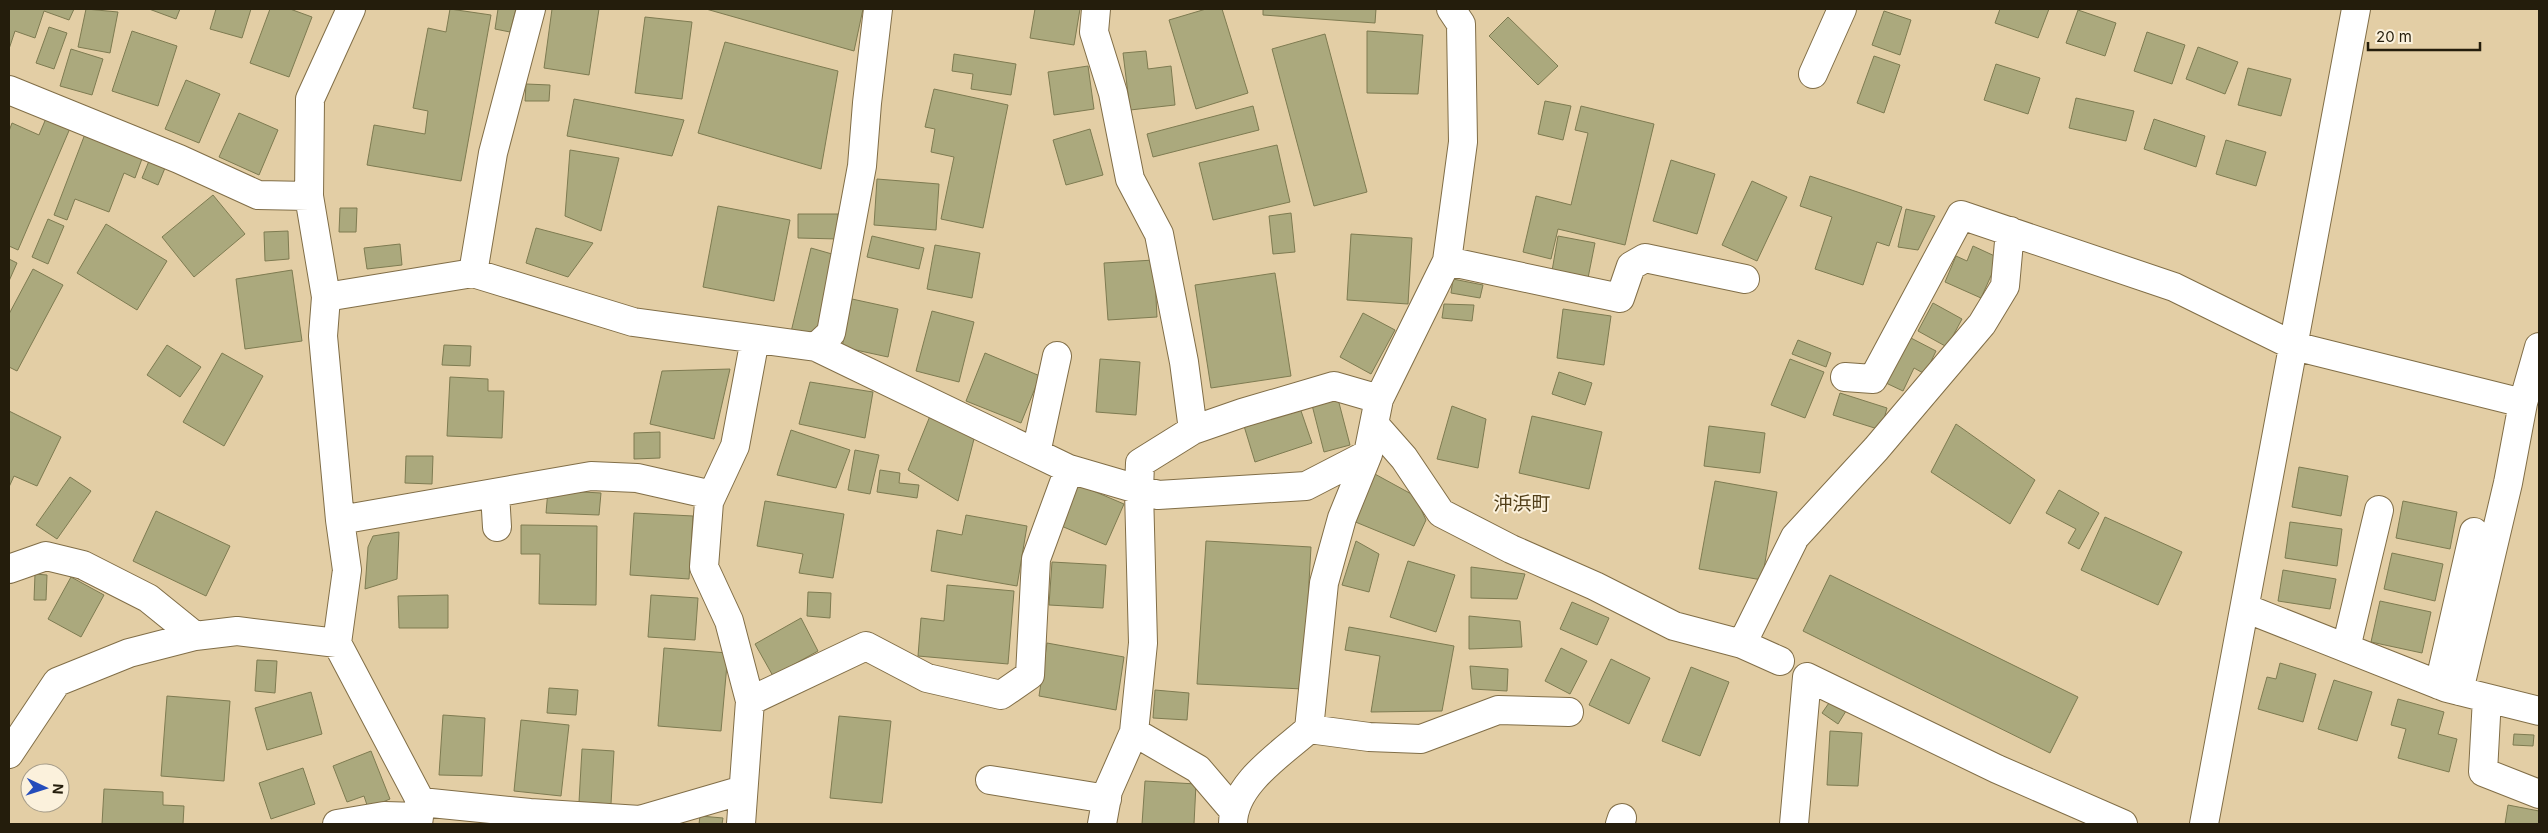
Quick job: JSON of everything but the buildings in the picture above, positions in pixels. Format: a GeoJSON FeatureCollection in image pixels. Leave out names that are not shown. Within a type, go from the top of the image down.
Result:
{"type":"FeatureCollection","features":[{"type":"Feature","properties":{"kind":"street"},"geometry":{"type":"LineString","coordinates":[[351,9],[310,99],[309,196],[326,297],[323,336],[340,520],[348,570],[337,643],[419,814]]}},
{"type":"Feature","properties":{"kind":"street"},"geometry":{"type":"LineString","coordinates":[[473,273],[493,153],[531,9]]}},
{"type":"Feature","properties":{"kind":"street"},"geometry":{"type":"LineString","coordinates":[[816,347],[831,333],[862,166],[866,103],[878,9]]}},
{"type":"Feature","properties":{"kind":"street"},"geometry":{"type":"LineString","coordinates":[[1096,9],[1094,32],[1113,93],[1130,179],[1159,234],[1184,362],[1193,430]]}},
{"type":"Feature","properties":{"kind":"street"},"geometry":{"type":"LineString","coordinates":[[1813,74],[1842,9]]}},
{"type":"Feature","properties":{"kind":"street"},"geometry":{"type":"LineString","coordinates":[[2204,824],[2356,9]]}},
{"type":"Feature","properties":{"kind":"street"},"geometry":{"type":"LineString","coordinates":[[1134,732],[1198,769],[1233,817],[1251,780],[1309,729],[1324,583],[1342,518],[1368,454],[1377,412],[1447,261],[1463,142],[1461,24],[1452,10]]}},
{"type":"Feature","properties":{"kind":"street"},"geometry":{"type":"LineString","coordinates":[[9,90],[180,159],[258,195],[309,196]]}},
{"type":"Feature","properties":{"kind":"street"},"geometry":{"type":"LineString","coordinates":[[1845,377],[1873,379],[1961,215],[2174,287],[2294,346],[2523,403]]}},
{"type":"Feature","properties":{"kind":"street"},"geometry":{"type":"LineString","coordinates":[[1742,644],[1795,537],[1876,449],[1982,324],[2004,286],[2010,231]]}},
{"type":"Feature","properties":{"kind":"street"},"geometry":{"type":"LineString","coordinates":[[1447,261],[1620,298],[1631,266],[1645,258],[1745,278]]}},
{"type":"Feature","properties":{"kind":"street"},"geometry":{"type":"LineString","coordinates":[[326,297],[473,273],[633,322],[816,347],[1070,469],[1138,491],[1158,495],[1306,486],[1368,454]]}},
{"type":"Feature","properties":{"kind":"street"},"geometry":{"type":"LineString","coordinates":[[740,824],[750,701],[728,621],[704,568],[709,502],[735,446],[755,339]]}},
{"type":"Feature","properties":{"kind":"street"},"geometry":{"type":"LineString","coordinates":[[2449,688],[2508,483],[2523,403],[2539,347]]}},
{"type":"Feature","properties":{"kind":"street"},"geometry":{"type":"LineString","coordinates":[[1036,453],[1057,356]]}},
{"type":"Feature","properties":{"kind":"street"},"geometry":{"type":"LineString","coordinates":[[990,780],[1104,812],[1108,791],[1134,732],[1143,643],[1138,491],[1140,463],[1193,430],[1242,413],[1334,386],[1377,412],[1404,458],[1441,514],[1511,549],[1595,586],[1674,626],[1742,644],[1780,661]]}},
{"type":"Feature","properties":{"kind":"street"},"geometry":{"type":"LineString","coordinates":[[750,701],[866,646],[928,678],[1001,695],[1030,676],[1036,560],[1070,469]]}},
{"type":"Feature","properties":{"kind":"street"},"geometry":{"type":"LineString","coordinates":[[340,520],[591,476],[637,478],[712,495]]}},
{"type":"Feature","properties":{"kind":"street"},"geometry":{"type":"LineString","coordinates":[[495,493],[497,527]]}},
{"type":"Feature","properties":{"kind":"street"},"geometry":{"type":"LineString","coordinates":[[2346,648],[2379,510]]}},
{"type":"Feature","properties":{"kind":"street"},"geometry":{"type":"LineString","coordinates":[[2449,688],[2474,532]]}},
{"type":"Feature","properties":{"kind":"street"},"geometry":{"type":"LineString","coordinates":[[9,569],[46,556],[83,565],[148,598],[196,636]]}},
{"type":"Feature","properties":{"kind":"street"},"geometry":{"type":"LineString","coordinates":[[2245,608],[2449,688],[2539,711]]}},
{"type":"Feature","properties":{"kind":"street"},"geometry":{"type":"LineString","coordinates":[[9,754],[57,682],[129,653],[196,636],[237,632],[337,643]]}},
{"type":"Feature","properties":{"kind":"street"},"geometry":{"type":"LineString","coordinates":[[1794,824],[1807,677],[1997,769],[2123,824]]}},
{"type":"Feature","properties":{"kind":"street"},"geometry":{"type":"LineString","coordinates":[[2487,698],[2483,772],[2539,794]]}},
{"type":"Feature","properties":{"kind":"street"},"geometry":{"type":"LineString","coordinates":[[1309,729],[1369,737],[1421,739],[1498,710],[1569,712]]}},
{"type":"Feature","properties":{"kind":"street"},"geometry":{"type":"LineString","coordinates":[[337,824],[384,816],[419,814],[530,813],[640,820],[743,790]]}},
{"type":"Feature","properties":{"kind":"district","name":"沖浜町"},"geometry":{"type":"Point","coordinates":[1522,503]}}]}
